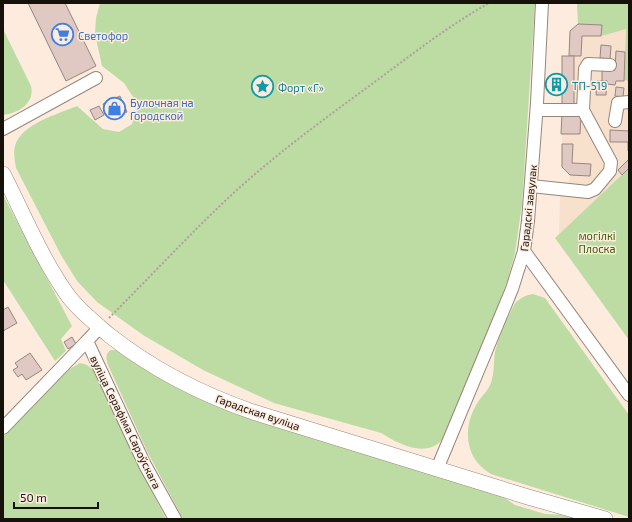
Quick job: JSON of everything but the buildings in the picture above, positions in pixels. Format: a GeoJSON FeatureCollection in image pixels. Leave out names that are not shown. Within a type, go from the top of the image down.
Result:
{"type":"FeatureCollection","features":[{"type":"Feature","properties":{"kind":"main road","name":"Гарадская вуліца"},"geometry":{"type":"LineString","coordinates":[[3,174],[48,264],[70,297],[86,315],[125,348],[155,366],[194,388],[222,401],[253,412],[528,497],[605,519]]}},
{"type":"Feature","properties":{"kind":"street","name":"Гарадскі завулак"},"geometry":{"type":"LineString","coordinates":[[437,469],[512,289],[524,251],[537,110],[542,3]]}},
{"type":"Feature","properties":{"kind":"street"},"geometry":{"type":"LineString","coordinates":[[531,186],[588,192],[594,189],[610,171],[611,162],[583,110],[585,69],[588,64],[610,65]]}},
{"type":"Feature","properties":{"kind":"street"},"geometry":{"type":"LineString","coordinates":[[3,129],[96,78]]}},
{"type":"Feature","properties":{"kind":"street"},"geometry":{"type":"LineString","coordinates":[[614,121],[618,103],[629,102]]}},
{"type":"Feature","properties":{"kind":"street"},"geometry":{"type":"LineString","coordinates":[[537,110],[583,110]]}},
{"type":"Feature","properties":{"kind":"street"},"geometry":{"type":"LineString","coordinates":[[524,251],[629,395]]}},
{"type":"Feature","properties":{"kind":"street","name":"вуліца Серафіма Сароўскага"},"geometry":{"type":"LineString","coordinates":[[100,327],[87,341],[145,465],[175,519]]}},
{"type":"Feature","properties":{"kind":"street"},"geometry":{"type":"LineString","coordinates":[[3,428],[87,341]]}},
{"type":"Feature","properties":{"kind":"path"},"geometry":{"type":"LineString","coordinates":[[100,327],[226,200],[264,167],[310,130],[429,41],[465,16],[489,3]]}},
{"type":"Feature","properties":{"kind":"shaded area"},"geometry":{"type":"Polygon","coordinates":[[[578,24],[602,25],[601,35],[626,28],[625,52],[629,80],[629,168],[559,234],[560,194],[568,195],[570,175],[562,167],[562,113],[569,56],[570,31],[578,24]]]}},
{"type":"Feature","properties":{"kind":"green space"},"geometry":{"type":"Polygon","coordinates":[[[100,3],[535,3],[522,204],[515,253],[508,279],[499,303],[448,430],[441,441],[434,446],[419,449],[395,441],[381,433],[274,403],[203,370],[143,335],[97,302],[77,281],[61,255],[16,168],[14,151],[19,138],[32,126],[51,116],[77,106],[103,129],[119,132],[132,124],[137,103],[124,83],[102,66],[95,34],[96,18],[100,3]]]}},
{"type":"Feature","properties":{"kind":"green space"},"geometry":{"type":"Polygon","coordinates":[[[577,3],[629,3],[629,81],[624,80],[626,29],[601,36],[602,25],[578,24],[577,3]]]}},
{"type":"Feature","properties":{"kind":"green space"},"geometry":{"type":"Polygon","coordinates":[[[3,29],[31,86],[32,92],[31,97],[24,106],[15,112],[3,115],[3,29]]]}},
{"type":"Feature","properties":{"kind":"green space","name":"могілкі Плоска"},"geometry":{"type":"Polygon","coordinates":[[[629,168],[629,340],[555,238],[629,168]]]}},
{"type":"Feature","properties":{"kind":"green space"},"geometry":{"type":"Polygon","coordinates":[[[3,195],[72,326],[61,339],[66,351],[55,361],[3,280],[3,195]]]}},
{"type":"Feature","properties":{"kind":"green space"},"geometry":{"type":"Polygon","coordinates":[[[533,294],[545,298],[629,415],[629,517],[491,474],[482,468],[475,460],[471,451],[468,441],[469,421],[478,402],[491,382],[495,352],[502,331],[515,303],[523,297],[533,294]]]}},
{"type":"Feature","properties":{"kind":"green space"},"geometry":{"type":"Polygon","coordinates":[[[111,350],[116,350],[181,388],[496,492],[515,505],[545,514],[570,515],[581,519],[183,519],[147,451],[108,365],[106,356],[111,350]]]}},
{"type":"Feature","properties":{"kind":"green space"},"geometry":{"type":"Polygon","coordinates":[[[80,363],[89,366],[96,373],[133,455],[166,519],[3,519],[3,437],[68,370],[80,363]]]}},
{"type":"Feature","properties":{"kind":"place","name":"Светофор"},"geometry":{"type":"Point","coordinates":[62,35]}},
{"type":"Feature","properties":{"kind":"place","name":"ТП-519"},"geometry":{"type":"Point","coordinates":[557,85]}},
{"type":"Feature","properties":{"kind":"place","name":"Форт «Г»"},"geometry":{"type":"Point","coordinates":[263,87]}},
{"type":"Feature","properties":{"kind":"place","name":"Булочная на Городской"},"geometry":{"type":"Point","coordinates":[115,108]}}]}
